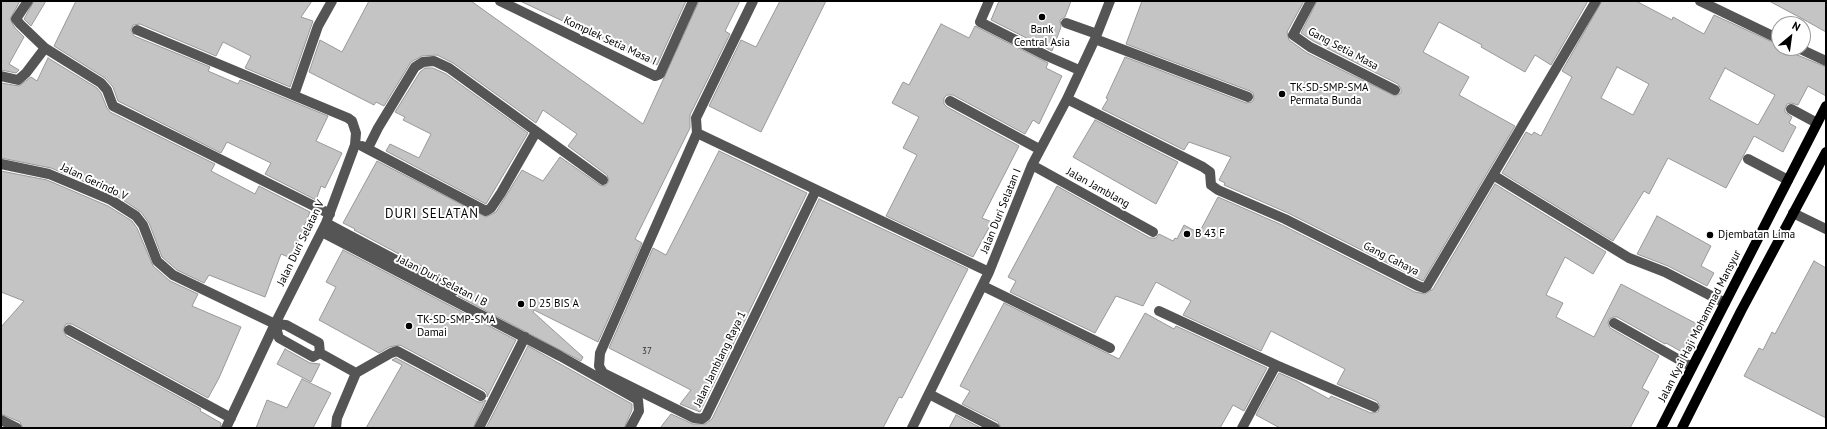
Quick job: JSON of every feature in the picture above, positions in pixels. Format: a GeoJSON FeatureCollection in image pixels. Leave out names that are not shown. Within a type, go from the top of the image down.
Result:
{"type":"FeatureCollection","features":[{"type":"Feature","properties":{"kind":"main road","name":"Jalan Kyai Haji Mohammad Mansyur"},"geometry":{"type":"LineString","coordinates":[[1661,428],[1826,106]]}},
{"type":"Feature","properties":{"kind":"main road"},"geometry":{"type":"LineString","coordinates":[[1682,428],[1826,152]]}},
{"type":"Feature","properties":{"kind":"street"},"geometry":{"type":"LineString","coordinates":[[28,1],[16,19],[45,48],[101,83],[107,90],[113,106],[202,151],[326,223],[454,291]]}},
{"type":"Feature","properties":{"kind":"street"},"geometry":{"type":"LineString","coordinates":[[294,95],[318,26],[332,1]]}},
{"type":"Feature","properties":{"kind":"street","name":"Komplek Setia Masa I"},"geometry":{"type":"LineString","coordinates":[[500,1],[655,76],[660,74],[693,1]]}},
{"type":"Feature","properties":{"kind":"street","name":"Jalan Jamblang Raya 1"},"geometry":{"type":"LineString","coordinates":[[753,1],[696,118],[697,133],[600,353],[599,366],[603,373],[694,418],[702,419],[706,416],[816,190]]}},
{"type":"Feature","properties":{"kind":"street"},"geometry":{"type":"LineString","coordinates":[[989,1],[980,22],[1047,56],[1079,70]]}},
{"type":"Feature","properties":{"kind":"street","name":"Jalan Duri Selatan I"},"geometry":{"type":"LineString","coordinates":[[912,428],[983,286],[1039,149],[1067,99],[1079,70],[1096,37],[1110,1]]}},
{"type":"Feature","properties":{"kind":"street","name":"Gang Setia Masa"},"geometry":{"type":"LineString","coordinates":[[1311,1],[1293,35],[1310,46],[1395,90]]}},
{"type":"Feature","properties":{"kind":"street"},"geometry":{"type":"LineString","coordinates":[[1596,1],[1493,176],[1630,258],[1665,272],[1725,303]]}},
{"type":"Feature","properties":{"kind":"street"},"geometry":{"type":"LineString","coordinates":[[1700,1],[1771,35]]}},
{"type":"Feature","properties":{"kind":"street"},"geometry":{"type":"LineString","coordinates":[[1066,23],[1096,37],[1248,97]]}},
{"type":"Feature","properties":{"kind":"street"},"geometry":{"type":"LineString","coordinates":[[137,30],[348,118],[352,121],[356,133],[365,136],[375,133]]}},
{"type":"Feature","properties":{"kind":"street"},"geometry":{"type":"LineString","coordinates":[[1,76],[18,80],[26,73],[45,48]]}},
{"type":"Feature","properties":{"kind":"street"},"geometry":{"type":"LineString","coordinates":[[1811,54],[1826,61]]}},
{"type":"Feature","properties":{"kind":"street"},"geometry":{"type":"LineString","coordinates":[[368,148],[375,133],[415,67],[423,62],[434,61],[449,68],[603,180]]}},
{"type":"Feature","properties":{"kind":"street","name":"Gang Cahaya"},"geometry":{"type":"LineString","coordinates":[[1067,99],[1203,167],[1210,172],[1211,185],[1218,190],[1285,219],[1424,288],[1427,286],[1493,176]]}},
{"type":"Feature","properties":{"kind":"street"},"geometry":{"type":"LineString","coordinates":[[950,101],[1039,149]]}},
{"type":"Feature","properties":{"kind":"street"},"geometry":{"type":"LineString","coordinates":[[1791,109],[1817,123]]}},
{"type":"Feature","properties":{"kind":"street"},"geometry":{"type":"LineString","coordinates":[[355,145],[368,148],[486,211],[491,208],[501,193],[536,132]]}},
{"type":"Feature","properties":{"kind":"street","name":"Jalan Duri Selatan V"},"geometry":{"type":"LineString","coordinates":[[226,428],[275,324],[326,223],[355,145],[356,133]]}},
{"type":"Feature","properties":{"kind":"street"},"geometry":{"type":"LineString","coordinates":[[697,133],[989,272]]}},
{"type":"Feature","properties":{"kind":"street"},"geometry":{"type":"LineString","coordinates":[[1748,159],[1788,180]]}},
{"type":"Feature","properties":{"kind":"street","name":"Jalan Gerindo V"},"geometry":{"type":"LineString","coordinates":[[1,164],[49,174],[111,200],[136,216],[143,225],[157,261],[173,275],[275,324],[286,325],[319,343],[320,353]]}},
{"type":"Feature","properties":{"kind":"street","name":"Jalan Jamblang"},"geometry":{"type":"LineString","coordinates":[[1032,165],[1153,232]]}},
{"type":"Feature","properties":{"kind":"street"},"geometry":{"type":"LineString","coordinates":[[1793,213],[1826,229]]}},
{"type":"Feature","properties":{"kind":"street","name":"Jalan Duri Selatan I B"},"geometry":{"type":"LineString","coordinates":[[326,223],[638,400],[639,411],[630,428]]}},
{"type":"Feature","properties":{"kind":"street"},"geometry":{"type":"LineString","coordinates":[[983,286],[1110,348]]}},
{"type":"Feature","properties":{"kind":"street"},"geometry":{"type":"LineString","coordinates":[[1159,311],[1276,365],[1374,407]]}},
{"type":"Feature","properties":{"kind":"street"},"geometry":{"type":"LineString","coordinates":[[1614,323],[1692,367]]}},
{"type":"Feature","properties":{"kind":"street"},"geometry":{"type":"LineString","coordinates":[[275,324],[279,338],[313,357],[320,353],[356,373]]}},
{"type":"Feature","properties":{"kind":"street"},"geometry":{"type":"LineString","coordinates":[[69,330],[230,418]]}},
{"type":"Feature","properties":{"kind":"street"},"geometry":{"type":"LineString","coordinates":[[479,428],[525,337]]}},
{"type":"Feature","properties":{"kind":"street"},"geometry":{"type":"LineString","coordinates":[[336,428],[337,418],[356,373],[397,351],[482,396]]}},
{"type":"Feature","properties":{"kind":"street"},"geometry":{"type":"LineString","coordinates":[[1242,428],[1276,365]]}},
{"type":"Feature","properties":{"kind":"street"},"geometry":{"type":"LineString","coordinates":[[929,394],[995,428]]}},
{"type":"Feature","properties":{"kind":"street"},"geometry":{"type":"LineString","coordinates":[[1,420],[17,428]]}},
{"type":"Feature","properties":{"kind":"building"},"geometry":{"type":"Polygon","coordinates":[[[1,1],[20,1],[10,19],[15,28],[24,37],[9,64],[19,70],[16,73],[1,70],[1,1]]]}},
{"type":"Feature","properties":{"kind":"building"},"geometry":{"type":"Polygon","coordinates":[[[34,1],[46,1],[31,26],[24,19],[34,1]]]}},
{"type":"Feature","properties":{"kind":"building"},"geometry":{"type":"Polygon","coordinates":[[[76,1],[312,1],[301,17],[313,21],[290,87],[245,68],[251,56],[223,42],[216,56],[140,24],[133,25],[131,30],[134,36],[210,67],[208,71],[238,84],[240,80],[328,116],[316,141],[342,153],[325,188],[321,186],[316,200],[265,174],[271,163],[227,142],[221,153],[118,101],[113,87],[105,78],[54,46],[76,1]]]}},
{"type":"Feature","properties":{"kind":"building"},"geometry":{"type":"Polygon","coordinates":[[[369,1],[471,1],[643,124],[699,1],[740,1],[725,31],[730,34],[690,115],[690,128],[635,239],[642,243],[598,342],[534,310],[533,312],[583,357],[581,361],[458,296],[460,290],[457,285],[343,223],[377,161],[486,217],[496,212],[522,170],[543,181],[560,157],[600,185],[605,186],[609,181],[607,175],[568,146],[577,134],[543,110],[536,123],[453,63],[437,55],[422,56],[411,62],[384,106],[376,102],[374,105],[309,72],[320,40],[342,52],[369,1]]]}},
{"type":"Feature","properties":{"kind":"building"},"geometry":{"type":"Polygon","coordinates":[[[520,1],[686,1],[657,65],[520,1]]]}},
{"type":"Feature","properties":{"kind":"building"},"geometry":{"type":"Polygon","coordinates":[[[780,1],[826,1],[761,132],[709,106],[741,40],[756,47],[780,1]]]}},
{"type":"Feature","properties":{"kind":"building","name":"Bank Central Asia"},"geometry":{"type":"Polygon","coordinates":[[[999,1],[1071,1],[1065,17],[1060,20],[1061,27],[1052,51],[991,20],[999,1]]]}},
{"type":"Feature","properties":{"kind":"building"},"geometry":{"type":"Polygon","coordinates":[[[1142,1],[1304,1],[1287,32],[1289,40],[1307,53],[1395,96],[1401,93],[1401,89],[1398,84],[1313,41],[1301,33],[1317,1],[1588,1],[1551,65],[1535,55],[1525,72],[1481,47],[1482,45],[1439,22],[1423,52],[1469,77],[1459,95],[1515,126],[1423,281],[1288,213],[1224,185],[1225,183],[1219,180],[1231,157],[1189,142],[1184,150],[1102,109],[1108,99],[1106,98],[1125,57],[1246,103],[1252,102],[1254,99],[1253,93],[1250,91],[1126,44],[1142,1]]]}},
{"type":"Feature","properties":{"kind":"building"},"geometry":{"type":"Polygon","coordinates":[[[1602,1],[1636,1],[1672,20],[1673,17],[1704,34],[1714,15],[1771,41],[1771,56],[1800,56],[1826,67],[1826,96],[1808,86],[1798,105],[1791,103],[1787,104],[1785,112],[1792,117],[1789,123],[1796,127],[1783,152],[1754,136],[1726,188],[1668,158],[1649,194],[1644,191],[1613,241],[1502,173],[1526,132],[1532,135],[1534,132],[1541,136],[1572,77],[1562,71],[1602,1]],[[1617,67],[1601,98],[1633,115],[1649,84],[1617,67]],[[1725,68],[1709,99],[1758,125],[1775,95],[1725,68]]]}},
{"type":"Feature","properties":{"kind":"building"},"geometry":{"type":"Polygon","coordinates":[[[1769,1],[1826,1],[1826,32],[1811,24],[1811,16],[1797,16],[1769,1]]]}},
{"type":"Feature","properties":{"kind":"building"},"geometry":{"type":"Polygon","coordinates":[[[941,24],[969,38],[975,26],[1048,63],[1046,68],[1062,76],[1039,124],[1033,120],[1025,134],[953,95],[947,95],[944,98],[944,104],[947,107],[1019,146],[982,218],[992,222],[973,257],[886,216],[917,155],[903,148],[919,117],[892,103],[903,82],[909,85],[941,24]]]}},
{"type":"Feature","properties":{"kind":"building"},"geometry":{"type":"Polygon","coordinates":[[[48,58],[97,88],[110,112],[215,164],[211,171],[255,194],[259,186],[310,212],[291,258],[281,254],[265,297],[209,275],[204,283],[177,270],[162,257],[149,223],[141,212],[114,194],[51,168],[1,158],[1,83],[19,86],[31,77],[37,81],[48,58]]]}},
{"type":"Feature","properties":{"kind":"building"},"geometry":{"type":"Polygon","coordinates":[[[425,68],[433,68],[446,74],[528,133],[486,204],[386,151],[390,144],[419,158],[431,134],[403,120],[405,117],[395,112],[420,72],[425,68]]]}},
{"type":"Feature","properties":{"kind":"building"},"geometry":{"type":"Polygon","coordinates":[[[1095,120],[1178,162],[1156,204],[1073,157],[1095,120]]]}},
{"type":"Feature","properties":{"kind":"building"},"geometry":{"type":"Polygon","coordinates":[[[719,151],[807,193],[700,412],[680,404],[691,390],[609,348],[653,248],[666,255],[719,151]]]}},
{"type":"Feature","properties":{"kind":"building"},"geometry":{"type":"Polygon","coordinates":[[[1,171],[47,180],[108,206],[132,221],[137,228],[153,266],[170,281],[198,294],[192,306],[241,327],[219,378],[208,398],[72,324],[66,324],[63,330],[66,336],[201,409],[200,411],[221,423],[220,428],[23,428],[20,422],[1,414],[1,327],[24,301],[1,292],[1,171]]]}},
{"type":"Feature","properties":{"kind":"building"},"geometry":{"type":"Polygon","coordinates":[[[1495,184],[1606,252],[1593,274],[1565,257],[1546,295],[1563,303],[1556,317],[1594,337],[1621,284],[1699,325],[1684,353],[1617,317],[1609,319],[1608,323],[1610,328],[1659,356],[1642,388],[1649,392],[1630,428],[1280,428],[1256,415],[1279,373],[1297,381],[1329,399],[1331,396],[1371,413],[1378,412],[1380,406],[1377,401],[1337,384],[1345,369],[1271,331],[1261,351],[1183,315],[1191,301],[1156,282],[1143,306],[1116,296],[1095,333],[1010,292],[1016,281],[1008,277],[1057,186],[1150,238],[1156,238],[1159,234],[1173,241],[1175,238],[1177,239],[1184,225],[1199,233],[1218,197],[1282,225],[1415,292],[1425,294],[1433,289],[1495,184]]]}},
{"type":"Feature","properties":{"kind":"building"},"geometry":{"type":"Polygon","coordinates":[[[819,199],[968,269],[902,398],[899,397],[883,428],[660,428],[671,414],[693,424],[705,424],[712,419],[819,199]]]}},
{"type":"Feature","properties":{"kind":"building"},"geometry":{"type":"Polygon","coordinates":[[[1657,216],[1711,246],[1701,266],[1714,273],[1707,286],[1668,266],[1637,254],[1657,216]]]}},
{"type":"Feature","properties":{"kind":"building","name":"TK-SD-SMP-SMA Damai"},"geometry":{"type":"Polygon","coordinates":[[[343,250],[516,340],[487,397],[487,393],[484,390],[400,345],[389,347],[379,353],[319,320],[336,287],[326,282],[343,250]]]}},
{"type":"Feature","properties":{"kind":"building"},"geometry":{"type":"Polygon","coordinates":[[[1814,261],[1826,268],[1826,418],[1744,376],[1759,348],[1763,350],[1772,332],[1775,334],[1814,261]]]}},
{"type":"Feature","properties":{"kind":"building"},"geometry":{"type":"Polygon","coordinates":[[[1004,303],[1119,359],[1145,313],[1174,329],[1176,326],[1267,368],[1244,411],[1233,405],[1220,428],[1001,428],[998,422],[962,404],[970,391],[960,386],[1004,303]]]}},
{"type":"Feature","properties":{"kind":"building"},"geometry":{"type":"Polygon","coordinates":[[[528,346],[632,404],[632,410],[624,428],[486,428],[528,346]]]}},
{"type":"Feature","properties":{"kind":"building"},"geometry":{"type":"Polygon","coordinates":[[[285,349],[310,363],[320,364],[311,382],[277,364],[285,349]]]}},
{"type":"Feature","properties":{"kind":"building"},"geometry":{"type":"Polygon","coordinates":[[[396,358],[478,402],[486,400],[473,428],[366,428],[402,365],[392,360],[396,358]]]}},
{"type":"Feature","properties":{"kind":"building"},"geometry":{"type":"Polygon","coordinates":[[[302,379],[331,393],[313,428],[256,428],[267,400],[287,408],[302,379]]]}},
{"type":"Feature","properties":{"kind":"building"},"geometry":{"type":"Polygon","coordinates":[[[956,415],[981,428],[949,428],[956,415]]]}},
{"type":"Feature","properties":{"kind":"place","name":"Bank Central Asia"},"geometry":{"type":"Point","coordinates":[1042,17]}},
{"type":"Feature","properties":{"kind":"place","name":"TK-SD-SMP-SMA Permata Bunda"},"geometry":{"type":"Point","coordinates":[1282,94]}},
{"type":"Feature","properties":{"kind":"place","name":"B 43 F"},"geometry":{"type":"Point","coordinates":[1187,234]}},
{"type":"Feature","properties":{"kind":"place","name":"Djembatan Lima"},"geometry":{"type":"Point","coordinates":[1710,235]}},
{"type":"Feature","properties":{"kind":"place","name":"D 25 BIS A"},"geometry":{"type":"Point","coordinates":[521,304]}},
{"type":"Feature","properties":{"kind":"place","name":"TK-SD-SMP-SMA Damai"},"geometry":{"type":"Point","coordinates":[409,326]}},
{"type":"Feature","properties":{"kind":"district","name":"DURI SELATAN"},"geometry":{"type":"Point","coordinates":[432,214]}}]}
